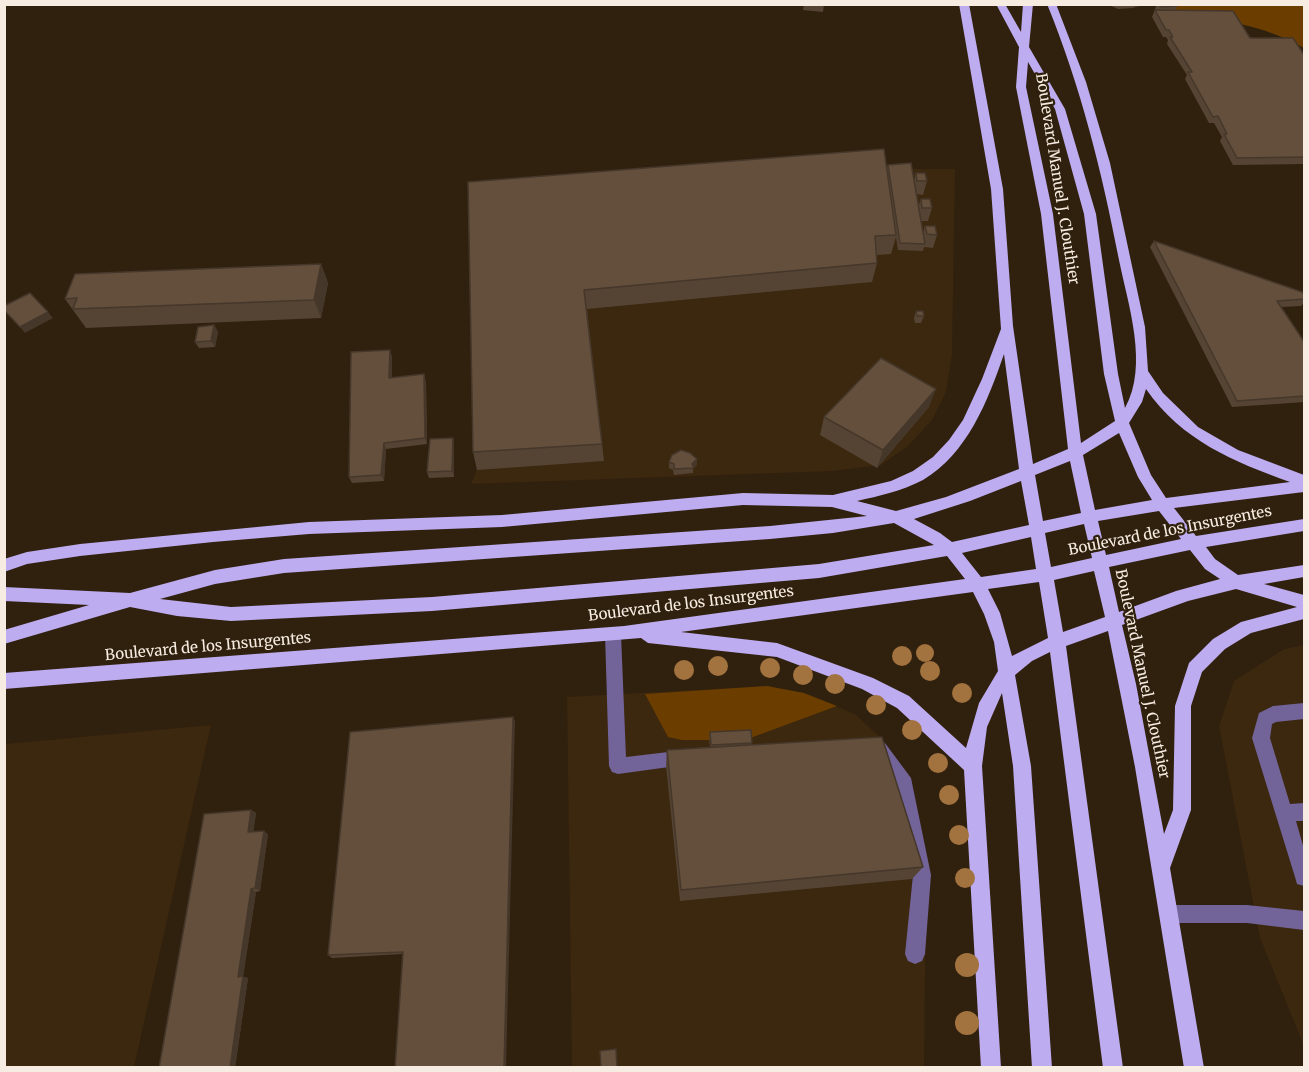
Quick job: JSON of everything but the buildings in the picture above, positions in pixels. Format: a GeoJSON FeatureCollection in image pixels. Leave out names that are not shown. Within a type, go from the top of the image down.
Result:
{"type":"FeatureCollection","features":[{"type":"Feature","properties":{"kind":"main road"},"geometry":{"type":"LineString","coordinates":[[964,4],[997,189],[1007,326],[1026,472],[1057,642],[1113,1068]]}},
{"type":"Feature","properties":{"kind":"main road"},"geometry":{"type":"LineString","coordinates":[[1000,4],[1060,109],[1090,214],[1111,374],[1122,423],[1141,468],[1162,504],[1210,564],[1237,583],[1305,602]]}},
{"type":"Feature","properties":{"kind":"main road","name":"Boulevard Manuel J. Clouthier"},"geometry":{"type":"LineString","coordinates":[[1028,4],[1026,50],[1021,69],[1021,87],[1047,214],[1075,453],[1134,715],[1194,1068]]}},
{"type":"Feature","properties":{"kind":"main road"},"geometry":{"type":"LineString","coordinates":[[4,637],[215,577],[284,566],[765,533],[896,517],[963,497],[1075,453],[1122,423],[1134,402],[1143,374],[1139,327],[1103,155],[1072,58],[1051,4]]}},
{"type":"Feature","properties":{"kind":"main road"},"geometry":{"type":"LineString","coordinates":[[832,501],[896,486],[925,470],[949,451],[979,403],[1007,326]]}},
{"type":"Feature","properties":{"kind":"main road"},"geometry":{"type":"LineString","coordinates":[[1143,374],[1168,410],[1202,439],[1238,458],[1305,482]]}},
{"type":"Feature","properties":{"kind":"main road","name":"Boulevard de los Insurgentes"},"geometry":{"type":"LineString","coordinates":[[4,594],[130,600],[177,609],[231,614],[408,606],[819,571],[950,549],[1089,517],[1162,504],[1305,486]]}},
{"type":"Feature","properties":{"kind":"main road"},"geometry":{"type":"LineString","coordinates":[[4,566],[27,558],[80,550],[309,528],[502,521],[742,499],[832,501],[896,517],[935,537],[950,549],[976,582],[992,613],[1002,642],[1009,670],[1022,766],[1042,1068]]}},
{"type":"Feature","properties":{"kind":"main road","name":"Boulevard de los Insurgentes"},"geometry":{"type":"LineString","coordinates":[[4,681],[619,634],[976,582],[1044,575],[1192,543],[1305,525]]}},
{"type":"Feature","properties":{"kind":"main road"},"geometry":{"type":"LineString","coordinates":[[991,1068],[973,766],[980,714],[1009,670],[1024,658],[1057,642],[1188,594],[1305,571]]}},
{"type":"Feature","properties":{"kind":"main road"},"geometry":{"type":"LineString","coordinates":[[1161,868],[1182,810],[1183,706],[1195,668],[1219,644],[1247,627],[1305,612]]}},
{"type":"Feature","properties":{"kind":"main road"},"geometry":{"type":"LineString","coordinates":[[619,634],[777,650],[820,664],[867,683],[903,702],[973,766]]}},
{"type":"Feature","properties":{"kind":"lane"},"geometry":{"type":"LineString","coordinates":[[619,634],[618,766],[699,756]]}},
{"type":"Feature","properties":{"kind":"lane"},"geometry":{"type":"LineString","coordinates":[[1305,711],[1273,714],[1265,719],[1261,738],[1305,877]]}},
{"type":"Feature","properties":{"kind":"lane"},"geometry":{"type":"LineString","coordinates":[[867,742],[874,743],[902,778],[922,875],[915,954]]}},
{"type":"Feature","properties":{"kind":"lane"},"geometry":{"type":"LineString","coordinates":[[1284,813],[1305,812]]}},
{"type":"Feature","properties":{"kind":"lane"},"geometry":{"type":"LineString","coordinates":[[1169,914],[1247,914],[1305,921]]}},
{"type":"Feature","properties":{"kind":"shaded area"},"geometry":{"type":"Polygon","coordinates":[[[1173,5],[1304,5],[1304,48],[1271,33],[1241,24],[1173,16],[1173,5]]]}},
{"type":"Feature","properties":{"kind":"shaded area"},"geometry":{"type":"Polygon","coordinates":[[[880,169],[955,169],[952,355],[946,392],[932,420],[908,446],[881,465],[833,471],[471,484],[477,469],[472,202],[880,169]]]}},
{"type":"Feature","properties":{"kind":"shaded area"},"geometry":{"type":"Polygon","coordinates":[[[1304,645],[1304,1046],[1260,938],[1219,726],[1234,681],[1284,649],[1304,645]]]}},
{"type":"Feature","properties":{"kind":"shaded area"},"geometry":{"type":"Polygon","coordinates":[[[767,686],[804,693],[855,714],[879,736],[898,761],[918,823],[926,892],[924,1067],[572,1067],[567,697],[767,686]]]}},
{"type":"Feature","properties":{"kind":"shaded area"},"geometry":{"type":"Polygon","coordinates":[[[767,686],[804,693],[837,706],[745,740],[682,740],[668,737],[645,694],[767,686]]]}},
{"type":"Feature","properties":{"kind":"shaded area"},"geometry":{"type":"Polygon","coordinates":[[[211,725],[134,1067],[5,1067],[5,744],[211,725]]]}}]}
